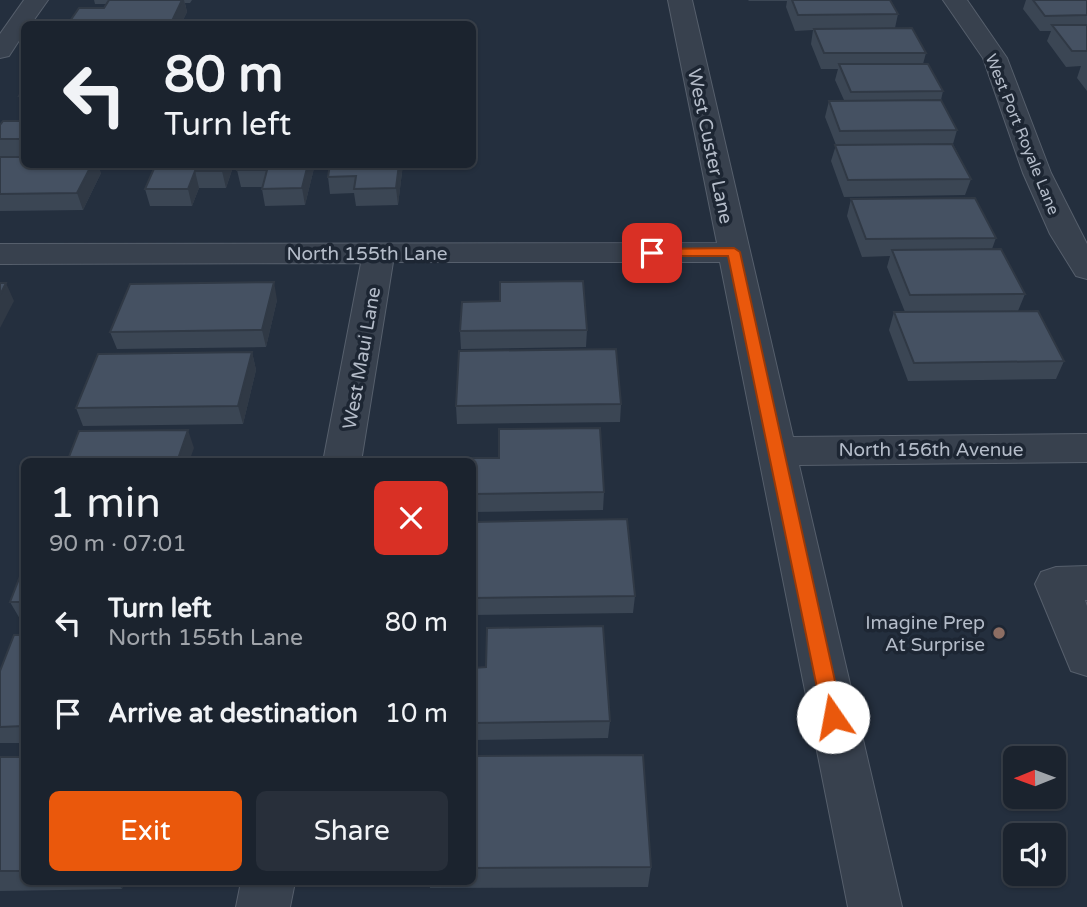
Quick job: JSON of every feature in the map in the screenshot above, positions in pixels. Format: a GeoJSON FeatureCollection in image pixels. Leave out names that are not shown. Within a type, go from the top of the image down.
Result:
{"type":"FeatureCollection","features":[{"type":"Feature","properties":{"kind":"street"},"geometry":{"type":"LineString","coordinates":[[21,21],[36,0]]}},
{"type":"Feature","properties":{"kind":"street","name":"West Custer Lane"},"geometry":{"type":"LineString","coordinates":[[680,0],[874,907]]}},
{"type":"Feature","properties":{"kind":"street","name":"West Port Royale Lane"},"geometry":{"type":"LineString","coordinates":[[955,0],[995,58],[1043,185],[1065,234],[1087,269]]}},
{"type":"Feature","properties":{"kind":"street"},"geometry":{"type":"LineString","coordinates":[[0,51],[21,21]]}},
{"type":"Feature","properties":{"kind":"street","name":"North 155th Lane"},"geometry":{"type":"LineString","coordinates":[[0,254],[734,252]]}},
{"type":"Feature","properties":{"kind":"street","name":"West Maui Lane"},"geometry":{"type":"LineString","coordinates":[[343,458],[379,253]]}},
{"type":"Feature","properties":{"kind":"street","name":"North 156th Avenue"},"geometry":{"type":"LineString","coordinates":[[775,451],[1087,448]]}},
{"type":"Feature","properties":{"kind":"street"},"geometry":{"type":"LineString","coordinates":[[1071,584],[1087,657]]}},
{"type":"Feature","properties":{"kind":"street"},"geometry":{"type":"LineString","coordinates":[[263,907],[267,885]]}},
{"type":"Feature","properties":{"kind":"building"},"geometry":{"type":"Polygon","coordinates":[[[109,0],[182,0],[172,21],[70,21],[79,8],[104,8],[109,0]]]}},
{"type":"Feature","properties":{"kind":"building"},"geometry":{"type":"Polygon","coordinates":[[[792,0],[890,0],[898,14],[798,15],[792,0]]]}},
{"type":"Feature","properties":{"kind":"building"},"geometry":{"type":"Polygon","coordinates":[[[1033,0],[1087,0],[1087,15],[1045,16],[1033,0]]]}},
{"type":"Feature","properties":{"kind":"building"},"geometry":{"type":"Polygon","coordinates":[[[1052,25],[1087,25],[1087,51],[1072,51],[1052,25]]]}},
{"type":"Feature","properties":{"kind":"building"},"geometry":{"type":"Polygon","coordinates":[[[912,28],[926,53],[824,53],[814,29],[912,28]]]}},
{"type":"Feature","properties":{"kind":"building"},"geometry":{"type":"Polygon","coordinates":[[[839,64],[928,64],[943,91],[851,92],[839,64]]]}},
{"type":"Feature","properties":{"kind":"building"},"geometry":{"type":"Polygon","coordinates":[[[941,100],[957,130],[840,131],[829,101],[941,100]]]}},
{"type":"Feature","properties":{"kind":"building"},"geometry":{"type":"Polygon","coordinates":[[[3,121],[21,121],[21,139],[0,139],[0,125],[3,121]]]}},
{"type":"Feature","properties":{"kind":"building"},"geometry":{"type":"Polygon","coordinates":[[[952,144],[971,179],[848,180],[835,145],[952,144]]]}},
{"type":"Feature","properties":{"kind":"building"},"geometry":{"type":"Polygon","coordinates":[[[0,157],[21,157],[21,168],[90,168],[77,193],[0,194],[0,157]]]}},
{"type":"Feature","properties":{"kind":"building"},"geometry":{"type":"Polygon","coordinates":[[[154,168],[223,168],[222,171],[195,171],[188,189],[145,189],[154,168]]]}},
{"type":"Feature","properties":{"kind":"building"},"geometry":{"type":"Polygon","coordinates":[[[307,168],[302,188],[262,189],[267,170],[237,170],[307,168]]]}},
{"type":"Feature","properties":{"kind":"building"},"geometry":{"type":"Polygon","coordinates":[[[329,168],[398,168],[396,188],[354,189],[356,176],[328,177],[329,168]]]}},
{"type":"Feature","properties":{"kind":"building"},"geometry":{"type":"Polygon","coordinates":[[[975,198],[996,238],[866,239],[851,199],[975,198]]]}},
{"type":"Feature","properties":{"kind":"building"},"geometry":{"type":"Polygon","coordinates":[[[1001,249],[1025,294],[910,295],[892,250],[1001,249]]]}},
{"type":"Feature","properties":{"kind":"building"},"geometry":{"type":"Polygon","coordinates":[[[583,281],[587,330],[460,331],[462,302],[500,301],[500,282],[583,281]]]}},
{"type":"Feature","properties":{"kind":"building"},"geometry":{"type":"Polygon","coordinates":[[[274,282],[262,330],[110,332],[130,284],[274,282]]]}},
{"type":"Feature","properties":{"kind":"building"},"geometry":{"type":"Polygon","coordinates":[[[0,283],[6,283],[0,295],[0,283]]]}},
{"type":"Feature","properties":{"kind":"building"},"geometry":{"type":"Polygon","coordinates":[[[1038,311],[1064,361],[914,363],[894,312],[1038,311]]]}},
{"type":"Feature","properties":{"kind":"building"},"geometry":{"type":"Polygon","coordinates":[[[616,349],[621,404],[456,406],[459,351],[616,349]]]}},
{"type":"Feature","properties":{"kind":"building"},"geometry":{"type":"Polygon","coordinates":[[[252,352],[238,406],[76,408],[98,354],[252,352]]]}},
{"type":"Feature","properties":{"kind":"building"},"geometry":{"type":"Polygon","coordinates":[[[600,428],[604,492],[476,494],[476,458],[499,458],[499,429],[600,428]]]}},
{"type":"Feature","properties":{"kind":"building"},"geometry":{"type":"Polygon","coordinates":[[[188,430],[178,458],[69,458],[79,431],[188,430]]]}},
{"type":"Feature","properties":{"kind":"building"},"geometry":{"type":"Polygon","coordinates":[[[627,519],[635,596],[476,598],[476,522],[627,519]]]}},
{"type":"Feature","properties":{"kind":"building"},"geometry":{"type":"Polygon","coordinates":[[[21,574],[21,602],[10,602],[21,574]]]}},
{"type":"Feature","properties":{"kind":"building"},"geometry":{"type":"Polygon","coordinates":[[[603,626],[610,721],[476,723],[476,668],[486,667],[487,628],[603,626]]]}},
{"type":"Feature","properties":{"kind":"building"},"geometry":{"type":"Polygon","coordinates":[[[14,635],[21,635],[21,726],[0,727],[0,671],[14,635]]]}},
{"type":"Feature","properties":{"kind":"building"},"geometry":{"type":"Polygon","coordinates":[[[643,755],[651,867],[476,868],[476,756],[643,755]]]}},
{"type":"Feature","properties":{"kind":"building"},"geometry":{"type":"Polygon","coordinates":[[[0,757],[21,757],[21,871],[0,871],[0,757]]]}},
{"type":"Feature","properties":{"kind":"place","name":"Imagine Prep At Surprise"},"geometry":{"type":"Point","coordinates":[999,633]}},
{"type":"Feature","properties":{"kind":"route"},"geometry":{"type":"LineString","coordinates":[[652,253],[734,252],[833,717]]}}]}
